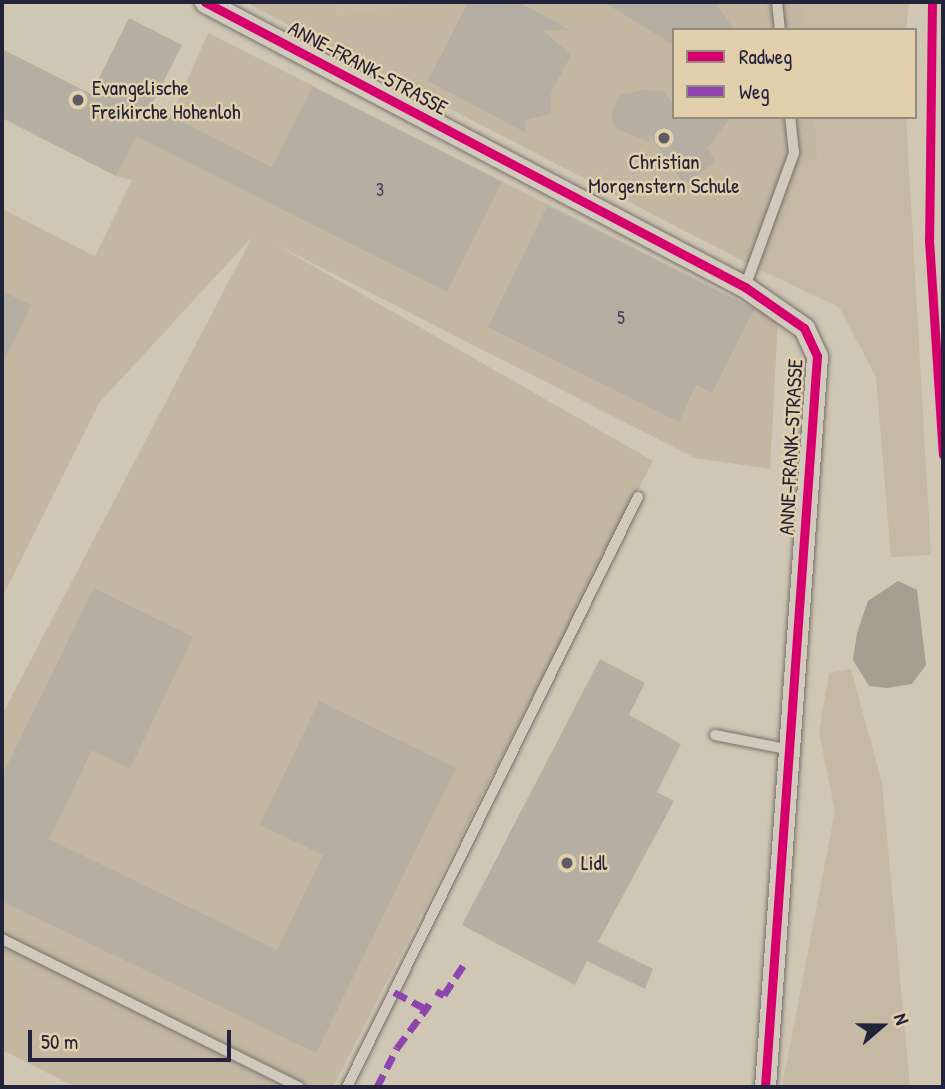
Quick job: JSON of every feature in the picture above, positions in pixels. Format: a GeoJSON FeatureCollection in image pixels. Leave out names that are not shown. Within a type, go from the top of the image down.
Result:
{"type":"FeatureCollection","features":[{"type":"Feature","properties":{"kind":"street","name":"ANNE-FRANK-STRASSE"},"geometry":{"type":"LineString","coordinates":[[205,2],[745,286],[804,328],[817,356],[786,749],[764,1086]]}},
{"type":"Feature","properties":{"kind":"lane"},"geometry":{"type":"LineString","coordinates":[[776,2],[780,28]]}},
{"type":"Feature","properties":{"kind":"lane"},"geometry":{"type":"LineString","coordinates":[[745,286],[794,153],[790,119]]}},
{"type":"Feature","properties":{"kind":"lane"},"geometry":{"type":"LineString","coordinates":[[347,1087],[638,498]]}},
{"type":"Feature","properties":{"kind":"lane"},"geometry":{"type":"LineString","coordinates":[[715,735],[786,749]]}},
{"type":"Feature","properties":{"kind":"lane"},"geometry":{"type":"LineString","coordinates":[[2,939],[299,1087]]}},
{"type":"Feature","properties":{"kind":"shaded area","name":"Christian Morgenstern Schule"},"geometry":{"type":"Polygon","coordinates":[[[245,2],[803,2],[806,28],[672,28],[672,119],[815,119],[819,160],[804,162],[756,268],[245,2]]]}},
{"type":"Feature","properties":{"kind":"shaded area"},"geometry":{"type":"Polygon","coordinates":[[[335,2],[420,2],[420,4],[337,16],[335,2]]]}},
{"type":"Feature","properties":{"kind":"shaded area"},"geometry":{"type":"Polygon","coordinates":[[[803,2],[909,2],[906,28],[806,28],[803,2]]]}},
{"type":"Feature","properties":{"kind":"shaded area"},"geometry":{"type":"Polygon","coordinates":[[[208,33],[778,320],[770,469],[695,458],[273,243],[653,461],[333,1087],[75,1087],[2,1050],[2,715],[252,237],[99,403],[2,598],[2,209],[95,256],[132,180],[116,176],[136,135],[151,106],[172,115],[208,33]]]}},
{"type":"Feature","properties":{"kind":"shaded area"},"geometry":{"type":"Polygon","coordinates":[[[815,119],[906,119],[931,555],[891,557],[876,377],[839,307],[756,268],[804,162],[819,159],[815,119]]]}},
{"type":"Feature","properties":{"kind":"shaded area"},"geometry":{"type":"Polygon","coordinates":[[[898,581],[917,590],[926,665],[912,684],[887,688],[869,686],[853,660],[857,633],[868,601],[898,581]]]}},
{"type":"Feature","properties":{"kind":"shaded area"},"geometry":{"type":"Polygon","coordinates":[[[851,669],[882,783],[910,1087],[782,1087],[835,811],[819,732],[829,673],[851,669]]]}},
{"type":"Feature","properties":{"kind":"building"},"geometry":{"type":"Polygon","coordinates":[[[468,2],[519,2],[570,30],[543,30],[571,55],[551,93],[551,114],[525,120],[526,133],[428,81],[468,2]]]}},
{"type":"Feature","properties":{"kind":"building"},"geometry":{"type":"Polygon","coordinates":[[[603,2],[716,2],[733,28],[672,28],[672,44],[603,2]]]}},
{"type":"Feature","properties":{"kind":"building"},"geometry":{"type":"Polygon","coordinates":[[[129,18],[182,45],[151,106],[272,167],[313,87],[502,182],[447,292],[136,136],[116,176],[2,118],[2,49],[91,94],[129,18]]]}},
{"type":"Feature","properties":{"kind":"building"},"geometry":{"type":"Polygon","coordinates":[[[643,90],[663,91],[672,103],[672,119],[729,119],[707,148],[716,161],[685,185],[648,133],[649,142],[615,128],[611,115],[620,95],[643,90]]]}},
{"type":"Feature","properties":{"kind":"building"},"geometry":{"type":"Polygon","coordinates":[[[547,206],[754,309],[712,393],[696,385],[679,422],[488,327],[547,206]]]}},
{"type":"Feature","properties":{"kind":"building"},"geometry":{"type":"Polygon","coordinates":[[[2,291],[31,305],[2,365],[2,291]]]}},
{"type":"Feature","properties":{"kind":"building"},"geometry":{"type":"Polygon","coordinates":[[[94,588],[193,637],[130,769],[92,750],[49,839],[277,950],[323,855],[260,825],[319,701],[456,768],[316,1053],[2,901],[2,776],[94,588]]]}},
{"type":"Feature","properties":{"kind":"building","name":"Lidl"},"geometry":{"type":"Polygon","coordinates":[[[600,659],[645,683],[629,715],[681,744],[657,792],[674,801],[598,942],[653,969],[645,989],[587,961],[575,985],[462,925],[600,659]]]}},
{"type":"Feature","properties":{"kind":"marked path"},"geometry":{"type":"LineString","coordinates":[[436,991],[444,995],[463,966]]}},
{"type":"Feature","properties":{"kind":"marked path"},"geometry":{"type":"LineString","coordinates":[[394,992],[426,1009],[429,1004]]}},
{"type":"Feature","properties":{"kind":"marked path"},"geometry":{"type":"LineString","coordinates":[[377,1087],[397,1048],[426,1009]]}},
{"type":"Feature","properties":{"kind":"cycle path"},"geometry":{"type":"LineString","coordinates":[[205,2],[745,287],[804,328],[817,356],[765,1087]]}},
{"type":"Feature","properties":{"kind":"cycle path"},"geometry":{"type":"LineString","coordinates":[[932,2],[929,240],[943,455]]}},
{"type":"Feature","properties":{"kind":"place","name":"Evangelische Freikirche Hohenloh"},"geometry":{"type":"Point","coordinates":[78,100]}},
{"type":"Feature","properties":{"kind":"place","name":"Christian Morgenstern Schule"},"geometry":{"type":"Point","coordinates":[664,138]}},
{"type":"Feature","properties":{"kind":"place","name":"Lidl"},"geometry":{"type":"Point","coordinates":[567,863]}}]}
